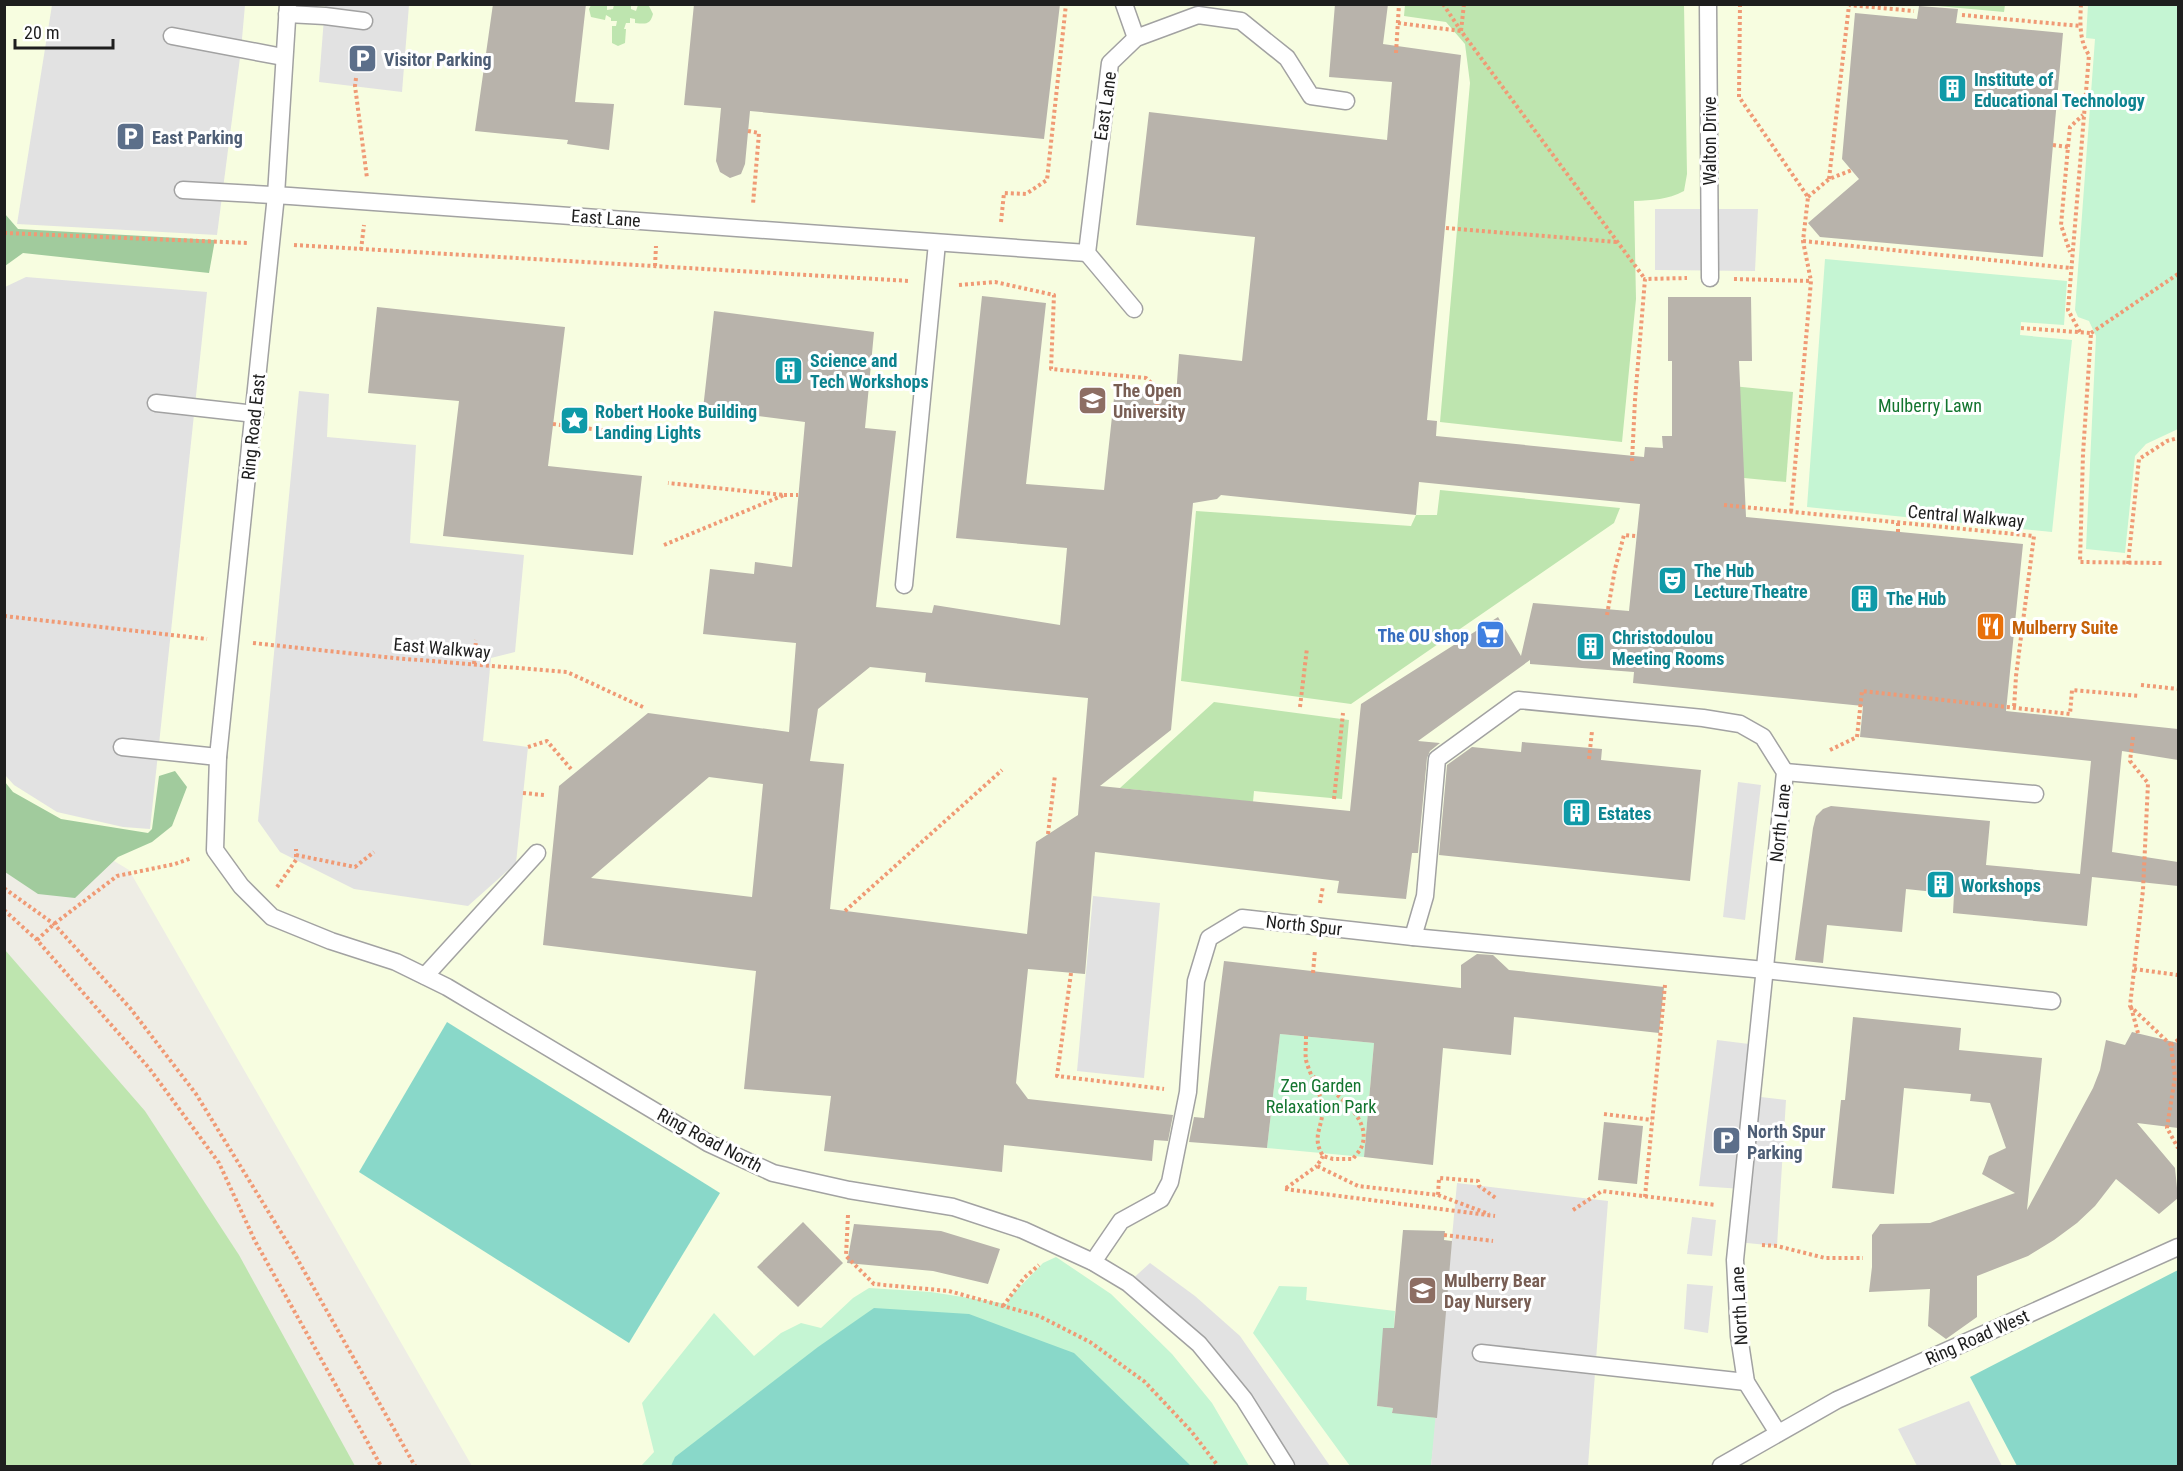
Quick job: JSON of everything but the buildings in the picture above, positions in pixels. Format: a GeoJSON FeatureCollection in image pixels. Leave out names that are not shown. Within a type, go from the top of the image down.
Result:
{"type":"FeatureCollection","features":[{"type":"Feature","properties":{"kind":"lane"},"geometry":{"type":"LineString","coordinates":[[1124,4],[1136,38]]}},
{"type":"Feature","properties":{"kind":"lane","name":"Walton Drive"},"geometry":{"type":"LineString","coordinates":[[1708,4],[1710,278]]}},
{"type":"Feature","properties":{"kind":"lane"},"geometry":{"type":"LineString","coordinates":[[287,9],[364,21]]}},
{"type":"Feature","properties":{"kind":"lane","name":"Ring Road East"},"geometry":{"type":"LineString","coordinates":[[215,850],[218,757],[276,195],[287,9]]}},
{"type":"Feature","properties":{"kind":"lane","name":"East Lane"},"geometry":{"type":"LineString","coordinates":[[183,190],[1087,253],[1110,63],[1136,38],[1198,15],[1241,21],[1287,58],[1311,96],[1346,101]]}},
{"type":"Feature","properties":{"kind":"lane"},"geometry":{"type":"LineString","coordinates":[[172,36],[283,57]]}},
{"type":"Feature","properties":{"kind":"lane"},"geometry":{"type":"LineString","coordinates":[[904,585],[937,243]]}},
{"type":"Feature","properties":{"kind":"lane"},"geometry":{"type":"LineString","coordinates":[[1087,253],[1134,309]]}},
{"type":"Feature","properties":{"kind":"lane"},"geometry":{"type":"LineString","coordinates":[[156,403],[255,414]]}},
{"type":"Feature","properties":{"kind":"lane","name":"North Lane"},"geometry":{"type":"LineString","coordinates":[[1413,937],[1425,896],[1437,759],[1518,700],[1692,717],[1740,724],[1762,737],[1785,772],[1736,1260],[1738,1336],[1746,1382],[1778,1433]]}},
{"type":"Feature","properties":{"kind":"lane"},"geometry":{"type":"LineString","coordinates":[[122,747],[218,757]]}},
{"type":"Feature","properties":{"kind":"lane"},"geometry":{"type":"LineString","coordinates":[[1785,772],[2035,794]]}},
{"type":"Feature","properties":{"kind":"lane","name":"Ring Road North"},"geometry":{"type":"LineString","coordinates":[[215,850],[241,886],[272,917],[331,941],[396,963],[447,987],[708,1143],[772,1173],[849,1190],[953,1207],[1023,1230],[1093,1262],[1128,1283],[1199,1344],[1244,1399],[1286,1467]]}},
{"type":"Feature","properties":{"kind":"lane"},"geometry":{"type":"LineString","coordinates":[[425,976],[537,853]]}},
{"type":"Feature","properties":{"kind":"lane","name":"North Spur"},"geometry":{"type":"LineString","coordinates":[[1093,1262],[1121,1221],[1161,1199],[1170,1182],[1188,1092],[1196,981],[1209,938],[1242,918],[1413,937],[1765,969],[2052,1001]]}},
{"type":"Feature","properties":{"kind":"lane","name":"Ring Road West"},"geometry":{"type":"LineString","coordinates":[[1778,1433],[1837,1400],[2178,1247]]}},
{"type":"Feature","properties":{"kind":"lane"},"geometry":{"type":"LineString","coordinates":[[1481,1353],[1746,1382]]}},
{"type":"Feature","properties":{"kind":"lane"},"geometry":{"type":"LineString","coordinates":[[1721,1467],[1778,1433]]}},
{"type":"Feature","properties":{"kind":"path"},"geometry":{"type":"LineString","coordinates":[[995,282],[1004,193],[1026,194],[1047,180],[1066,4]]}},
{"type":"Feature","properties":{"kind":"path"},"geometry":{"type":"LineString","coordinates":[[1396,53],[1400,4]]}},
{"type":"Feature","properties":{"kind":"path"},"geometry":{"type":"LineString","coordinates":[[1443,4],[1645,279],[1632,461]]}},
{"type":"Feature","properties":{"kind":"path"},"geometry":{"type":"LineString","coordinates":[[1461,31],[1464,4]]}},
{"type":"Feature","properties":{"kind":"path"},"geometry":{"type":"LineString","coordinates":[[1740,4],[1739,97],[1808,197],[1803,241],[1811,281],[1791,512]]}},
{"type":"Feature","properties":{"kind":"path"},"geometry":{"type":"LineString","coordinates":[[2080,332],[2068,310],[2089,55],[2084,48],[2080,26],[2081,4]]}},
{"type":"Feature","properties":{"kind":"path"},"geometry":{"type":"LineString","coordinates":[[1829,179],[1849,5],[1914,11]]}},
{"type":"Feature","properties":{"kind":"path"},"geometry":{"type":"LineString","coordinates":[[1962,15],[2080,26]]}},
{"type":"Feature","properties":{"kind":"path"},"geometry":{"type":"LineString","coordinates":[[1398,23],[1461,31]]}},
{"type":"Feature","properties":{"kind":"path"},"geometry":{"type":"LineString","coordinates":[[357,78],[355,86],[367,180],[361,250]]}},
{"type":"Feature","properties":{"kind":"path"},"geometry":{"type":"LineString","coordinates":[[2071,256],[2061,225],[2070,127],[2083,115]]}},
{"type":"Feature","properties":{"kind":"path"},"geometry":{"type":"LineString","coordinates":[[748,131],[759,133],[751,229]]}},
{"type":"Feature","properties":{"kind":"path"},"geometry":{"type":"LineString","coordinates":[[2053,146],[2068,147]]}},
{"type":"Feature","properties":{"kind":"path"},"geometry":{"type":"LineString","coordinates":[[1808,197],[1829,179],[1852,170]]}},
{"type":"Feature","properties":{"kind":"path"},"geometry":{"type":"LineString","coordinates":[[1446,228],[1618,242]]}},
{"type":"Feature","properties":{"kind":"path"},"geometry":{"type":"LineString","coordinates":[[4,233],[271,244],[682,268]]}},
{"type":"Feature","properties":{"kind":"path"},"geometry":{"type":"LineString","coordinates":[[1803,241],[2070,268]]}},
{"type":"Feature","properties":{"kind":"path"},"geometry":{"type":"LineString","coordinates":[[2021,328],[2091,333],[2178,274]]}},
{"type":"Feature","properties":{"kind":"path"},"geometry":{"type":"LineString","coordinates":[[1645,279],[1811,281]]}},
{"type":"Feature","properties":{"kind":"path"},"geometry":{"type":"LineString","coordinates":[[2091,333],[2083,454],[2080,562],[2162,563]]}},
{"type":"Feature","properties":{"kind":"path"},"geometry":{"type":"LineString","coordinates":[[553,423],[670,439]]}},
{"type":"Feature","properties":{"kind":"path"},"geometry":{"type":"LineString","coordinates":[[2127,564],[2139,459],[2167,441],[2178,438]]}},
{"type":"Feature","properties":{"kind":"path"},"geometry":{"type":"LineString","coordinates":[[668,483],[798,495]]}},
{"type":"Feature","properties":{"kind":"path"},"geometry":{"type":"LineString","coordinates":[[664,545],[784,495]]}},
{"type":"Feature","properties":{"kind":"path","name":"Central Walkway"},"geometry":{"type":"LineString","coordinates":[[1724,505],[2034,536],[2014,708]]}},
{"type":"Feature","properties":{"kind":"path"},"geometry":{"type":"LineString","coordinates":[[1898,523],[1898,532]]}},
{"type":"Feature","properties":{"kind":"path"},"geometry":{"type":"LineString","coordinates":[[1607,615],[1624,535],[1636,536]]}},
{"type":"Feature","properties":{"kind":"path","name":"East Walkway"},"geometry":{"type":"LineString","coordinates":[[4,616],[230,641],[567,672],[645,708]]}},
{"type":"Feature","properties":{"kind":"path"},"geometry":{"type":"LineString","coordinates":[[474,664],[476,640]]}},
{"type":"Feature","properties":{"kind":"path"},"geometry":{"type":"LineString","coordinates":[[1300,707],[1308,648]]}},
{"type":"Feature","properties":{"kind":"path"},"geometry":{"type":"LineString","coordinates":[[2141,685],[2178,689]]}},
{"type":"Feature","properties":{"kind":"path"},"geometry":{"type":"LineString","coordinates":[[1826,752],[1857,737],[1862,691],[2070,714],[2072,690],[2140,696]]}},
{"type":"Feature","properties":{"kind":"path"},"geometry":{"type":"LineString","coordinates":[[1334,799],[1344,713]]}},
{"type":"Feature","properties":{"kind":"path"},"geometry":{"type":"LineString","coordinates":[[2133,737],[2130,761],[2148,783],[2143,890],[2130,1006],[2138,1033]]}},
{"type":"Feature","properties":{"kind":"path"},"geometry":{"type":"LineString","coordinates":[[528,747],[547,741],[571,769]]}},
{"type":"Feature","properties":{"kind":"path"},"geometry":{"type":"LineString","coordinates":[[845,911],[1002,770]]}},
{"type":"Feature","properties":{"kind":"path"},"geometry":{"type":"LineString","coordinates":[[1048,834],[1055,775]]}},
{"type":"Feature","properties":{"kind":"path"},"geometry":{"type":"LineString","coordinates":[[523,793],[544,795]]}},
{"type":"Feature","properties":{"kind":"path"},"geometry":{"type":"LineString","coordinates":[[262,907],[296,860],[296,849]]}},
{"type":"Feature","properties":{"kind":"path"},"geometry":{"type":"LineString","coordinates":[[37,940],[54,924],[117,876],[175,864],[215,850]]}},
{"type":"Feature","properties":{"kind":"path"},"geometry":{"type":"LineString","coordinates":[[296,855],[355,867],[374,852]]}},
{"type":"Feature","properties":{"kind":"path"},"geometry":{"type":"LineString","coordinates":[[4,888],[54,924],[130,1008],[196,1094],[295,1255],[415,1467]]}},
{"type":"Feature","properties":{"kind":"path"},"geometry":{"type":"LineString","coordinates":[[4,910],[37,940],[149,1068],[219,1163],[255,1241],[381,1467]]}},
{"type":"Feature","properties":{"kind":"path"},"geometry":{"type":"LineString","coordinates":[[1645,1197],[1667,961]]}},
{"type":"Feature","properties":{"kind":"path"},"geometry":{"type":"LineString","coordinates":[[2134,969],[2178,975]]}},
{"type":"Feature","properties":{"kind":"path"},"geometry":{"type":"LineString","coordinates":[[1071,973],[1057,1076],[1188,1092]]}},
{"type":"Feature","properties":{"kind":"path"},"geometry":{"type":"LineString","coordinates":[[2130,1006],[2171,1045],[2175,1077],[2167,1128],[2178,1148]]}},
{"type":"Feature","properties":{"kind":"path"},"geometry":{"type":"LineString","coordinates":[[1306,1036],[1305,1054],[1322,1104],[1323,1115],[1317,1141],[1323,1156]]}},
{"type":"Feature","properties":{"kind":"path"},"geometry":{"type":"LineString","coordinates":[[2171,1045],[2178,1040]]}},
{"type":"Feature","properties":{"kind":"path"},"geometry":{"type":"LineString","coordinates":[[1311,1075],[1343,1100],[1364,1127],[1362,1146],[1353,1159],[1334,1159],[1323,1156]]}},
{"type":"Feature","properties":{"kind":"path"},"geometry":{"type":"LineString","coordinates":[[1604,1114],[1652,1120]]}},
{"type":"Feature","properties":{"kind":"path"},"geometry":{"type":"LineString","coordinates":[[1317,1166],[1359,1186],[1438,1195],[1495,1216],[1285,1189],[1317,1166],[1323,1156]]}},
{"type":"Feature","properties":{"kind":"path"},"geometry":{"type":"LineString","coordinates":[[1438,1195],[1439,1178],[1478,1181],[1479,1186],[1497,1199]]}},
{"type":"Feature","properties":{"kind":"path"},"geometry":{"type":"LineString","coordinates":[[849,1190],[846,1256],[873,1284],[949,1291],[1038,1316],[1090,1342],[1145,1382],[1191,1431],[1218,1467]]}},
{"type":"Feature","properties":{"kind":"path"},"geometry":{"type":"LineString","coordinates":[[1573,1210],[1602,1191],[1741,1208]]}},
{"type":"Feature","properties":{"kind":"path"},"geometry":{"type":"LineString","coordinates":[[1444,1235],[1492,1241]]}},
{"type":"Feature","properties":{"kind":"path"},"geometry":{"type":"LineString","coordinates":[[1737,1242],[1777,1246],[1825,1258],[1863,1258]]}},
{"type":"Feature","properties":{"kind":"path"},"geometry":{"type":"LineString","coordinates":[[1004,1306],[1024,1278],[1046,1258],[1065,1249]]}},
{"type":"Feature","properties":{"kind":"shaded area","name":"The Open University"},"geometry":{"type":"Polygon","coordinates":[[[5,5],[2178,5],[2178,1466],[472,1466],[129,870],[5,795],[5,5]]]}},
{"type":"Feature","properties":{"kind":"shaded area","name":"East Parking"},"geometry":{"type":"Polygon","coordinates":[[[52,5],[245,5],[217,235],[17,224],[52,5]]]}},
{"type":"Feature","properties":{"kind":"shaded area","name":"Visitor Parking"},"geometry":{"type":"Polygon","coordinates":[[[325,5],[409,5],[402,92],[319,82],[325,5]]]}},
{"type":"Feature","properties":{"kind":"shaded area"},"geometry":{"type":"Polygon","coordinates":[[[1655,209],[1758,209],[1755,271],[1655,270],[1655,209]]]}},
{"type":"Feature","properties":{"kind":"shaded area"},"geometry":{"type":"Polygon","coordinates":[[[26,277],[207,292],[150,829],[123,827],[57,812],[14,785],[5,775],[5,287],[26,277]]]}},
{"type":"Feature","properties":{"kind":"shaded area"},"geometry":{"type":"Polygon","coordinates":[[[299,391],[329,394],[327,437],[416,445],[410,543],[524,555],[515,652],[491,658],[483,741],[528,747],[516,863],[468,906],[354,889],[280,852],[258,821],[299,391]]]}},
{"type":"Feature","properties":{"kind":"shaded area"},"geometry":{"type":"Polygon","coordinates":[[[1738,782],[1761,785],[1745,920],[1723,917],[1738,782]]]}},
{"type":"Feature","properties":{"kind":"shaded area"},"geometry":{"type":"Polygon","coordinates":[[[1093,896],[1160,903],[1144,1078],[1077,1071],[1093,896]]]}},
{"type":"Feature","properties":{"kind":"shaded area"},"geometry":{"type":"Polygon","coordinates":[[[447,1022],[720,1193],[629,1343],[359,1172],[447,1022]]]}},
{"type":"Feature","properties":{"kind":"shaded area"},"geometry":{"type":"Polygon","coordinates":[[[1717,1040],[1757,1045],[1752,1096],[1786,1100],[1777,1246],[1737,1242],[1742,1189],[1699,1186],[1717,1040]]]}},
{"type":"Feature","properties":{"kind":"shaded area"},"geometry":{"type":"Polygon","coordinates":[[[1457,1183],[1608,1201],[1588,1466],[1431,1466],[1457,1183]]]}},
{"type":"Feature","properties":{"kind":"shaded area"},"geometry":{"type":"Polygon","coordinates":[[[1692,1217],[1716,1220],[1712,1256],[1687,1254],[1692,1217]]]}},
{"type":"Feature","properties":{"kind":"shaded area"},"geometry":{"type":"Polygon","coordinates":[[[1150,1263],[1195,1296],[1240,1336],[1330,1466],[1286,1466],[1244,1399],[1128,1283],[1150,1263]]]}},
{"type":"Feature","properties":{"kind":"shaded area"},"geometry":{"type":"Polygon","coordinates":[[[2178,1270],[2178,1466],[2017,1466],[1970,1377],[2178,1270]]]}},
{"type":"Feature","properties":{"kind":"shaded area"},"geometry":{"type":"Polygon","coordinates":[[[1687,1284],[1713,1286],[1708,1333],[1684,1329],[1687,1284]]]}},
{"type":"Feature","properties":{"kind":"shaded area"},"geometry":{"type":"Polygon","coordinates":[[[874,1308],[969,1314],[1074,1353],[1191,1466],[671,1466],[675,1457],[818,1347],[874,1308]]]}},
{"type":"Feature","properties":{"kind":"shaded area"},"geometry":{"type":"Polygon","coordinates":[[[1969,1401],[2002,1466],[1917,1466],[1898,1429],[1969,1401]]]}},
{"type":"Feature","properties":{"kind":"green space"},"geometry":{"type":"Polygon","coordinates":[[[591,5],[607,5],[607,10],[613,9],[614,5],[631,6],[631,9],[636,11],[638,5],[649,6],[653,14],[649,22],[645,23],[635,23],[635,19],[630,18],[630,23],[626,23],[624,29],[626,29],[625,43],[618,46],[612,43],[612,26],[616,26],[617,21],[611,21],[611,18],[606,15],[605,20],[591,17],[589,9],[591,5]]]}},
{"type":"Feature","properties":{"kind":"green space"},"geometry":{"type":"Polygon","coordinates":[[[1405,5],[1684,5],[1687,174],[1684,191],[1666,198],[1634,201],[1636,299],[1622,442],[1440,422],[1470,83],[1465,44],[1446,22],[1404,16],[1405,5]]]}},
{"type":"Feature","properties":{"kind":"green space"},"geometry":{"type":"Polygon","coordinates":[[[1927,5],[2005,5],[2004,12],[1927,5]]]}},
{"type":"Feature","properties":{"kind":"green space"},"geometry":{"type":"Polygon","coordinates":[[[2088,5],[2178,5],[2178,429],[2146,444],[2135,456],[2125,553],[2086,549],[2096,336],[2089,321],[2078,317],[2075,310],[2095,39],[2086,38],[2088,5]]]}},
{"type":"Feature","properties":{"kind":"green space"},"geometry":{"type":"Polygon","coordinates":[[[5,214],[18,229],[215,240],[209,273],[23,253],[5,266],[5,214]]]}},
{"type":"Feature","properties":{"kind":"green space","name":"Mulberry Lawn"},"geometry":{"type":"Polygon","coordinates":[[[1825,259],[2067,281],[2064,325],[2021,322],[2020,335],[2072,340],[2052,532],[1807,507],[1825,259]]]}},
{"type":"Feature","properties":{"kind":"green space"},"geometry":{"type":"Polygon","coordinates":[[[1732,386],[1793,392],[1786,482],[1744,478],[1732,386]]]}},
{"type":"Feature","properties":{"kind":"green space"},"geometry":{"type":"Polygon","coordinates":[[[1440,490],[1620,508],[1614,523],[1351,704],[1181,681],[1196,511],[1411,526],[1416,515],[1437,515],[1440,490]]]}},
{"type":"Feature","properties":{"kind":"green space"},"geometry":{"type":"Polygon","coordinates":[[[1214,702],[1349,720],[1342,799],[1254,791],[1253,802],[1120,788],[1214,702]]]}},
{"type":"Feature","properties":{"kind":"green space"},"geometry":{"type":"Polygon","coordinates":[[[175,771],[187,787],[172,826],[152,842],[118,857],[75,898],[38,894],[5,872],[5,782],[13,792],[61,819],[148,833],[152,829],[159,776],[175,771]]]}},
{"type":"Feature","properties":{"kind":"green space"},"geometry":{"type":"Polygon","coordinates":[[[5,950],[145,1111],[239,1255],[355,1466],[5,1466],[5,950]]]}},
{"type":"Feature","properties":{"kind":"green space","name":"Zen Garden Relaxation Park"},"geometry":{"type":"Polygon","coordinates":[[[1280,1034],[1374,1043],[1364,1157],[1267,1148],[1280,1034]]]}},
{"type":"Feature","properties":{"kind":"green space"},"geometry":{"type":"Polygon","coordinates":[[[1056,1257],[1111,1294],[1172,1354],[1212,1403],[1249,1466],[641,1466],[654,1452],[642,1403],[714,1313],[754,1356],[781,1333],[801,1323],[821,1328],[853,1298],[869,1288],[931,1292],[1007,1304],[1010,1297],[1043,1263],[1056,1257]]]}},
{"type":"Feature","properties":{"kind":"green space"},"geometry":{"type":"Polygon","coordinates":[[[1279,1286],[1307,1287],[1306,1300],[1395,1311],[1394,1328],[1384,1328],[1377,1406],[1393,1408],[1392,1412],[1437,1418],[1431,1466],[1350,1466],[1253,1333],[1279,1286]]]}},
{"type":"Feature","properties":{"kind":"place","name":"Visitor Parking"},"geometry":{"type":"Point","coordinates":[363,59]}},
{"type":"Feature","properties":{"kind":"place","name":"Institute of Educational Technology"},"geometry":{"type":"Point","coordinates":[1953,89]}},
{"type":"Feature","properties":{"kind":"place","name":"East Parking"},"geometry":{"type":"Point","coordinates":[131,137]}},
{"type":"Feature","properties":{"kind":"place","name":"Science and Tech Workshops"},"geometry":{"type":"Point","coordinates":[789,370]}},
{"type":"Feature","properties":{"kind":"place","name":"The Open University"},"geometry":{"type":"Point","coordinates":[1092,400]}},
{"type":"Feature","properties":{"kind":"place","name":"Robert Hooke Building Landing Lights"},"geometry":{"type":"Point","coordinates":[574,421]}},
{"type":"Feature","properties":{"kind":"place","name":"The Hub Lecture Theatre"},"geometry":{"type":"Point","coordinates":[1673,580]}},
{"type":"Feature","properties":{"kind":"place","name":"The Hub"},"geometry":{"type":"Point","coordinates":[1865,598]}},
{"type":"Feature","properties":{"kind":"place","name":"Mulberry Suite"},"geometry":{"type":"Point","coordinates":[1991,627]}},
{"type":"Feature","properties":{"kind":"place","name":"The OU shop"},"geometry":{"type":"Point","coordinates":[1490,635]}},
{"type":"Feature","properties":{"kind":"place","name":"Christodoulou Meeting Rooms"},"geometry":{"type":"Point","coordinates":[1591,647]}},
{"type":"Feature","properties":{"kind":"place","name":"Estates"},"geometry":{"type":"Point","coordinates":[1577,813]}},
{"type":"Feature","properties":{"kind":"place","name":"Workshops"},"geometry":{"type":"Point","coordinates":[1940,885]}},
{"type":"Feature","properties":{"kind":"place","name":"North Spur Parking"},"geometry":{"type":"Point","coordinates":[1726,1141]}},
{"type":"Feature","properties":{"kind":"place","name":"Mulberry Bear Day Nursery"},"geometry":{"type":"Point","coordinates":[1423,1290]}}]}
